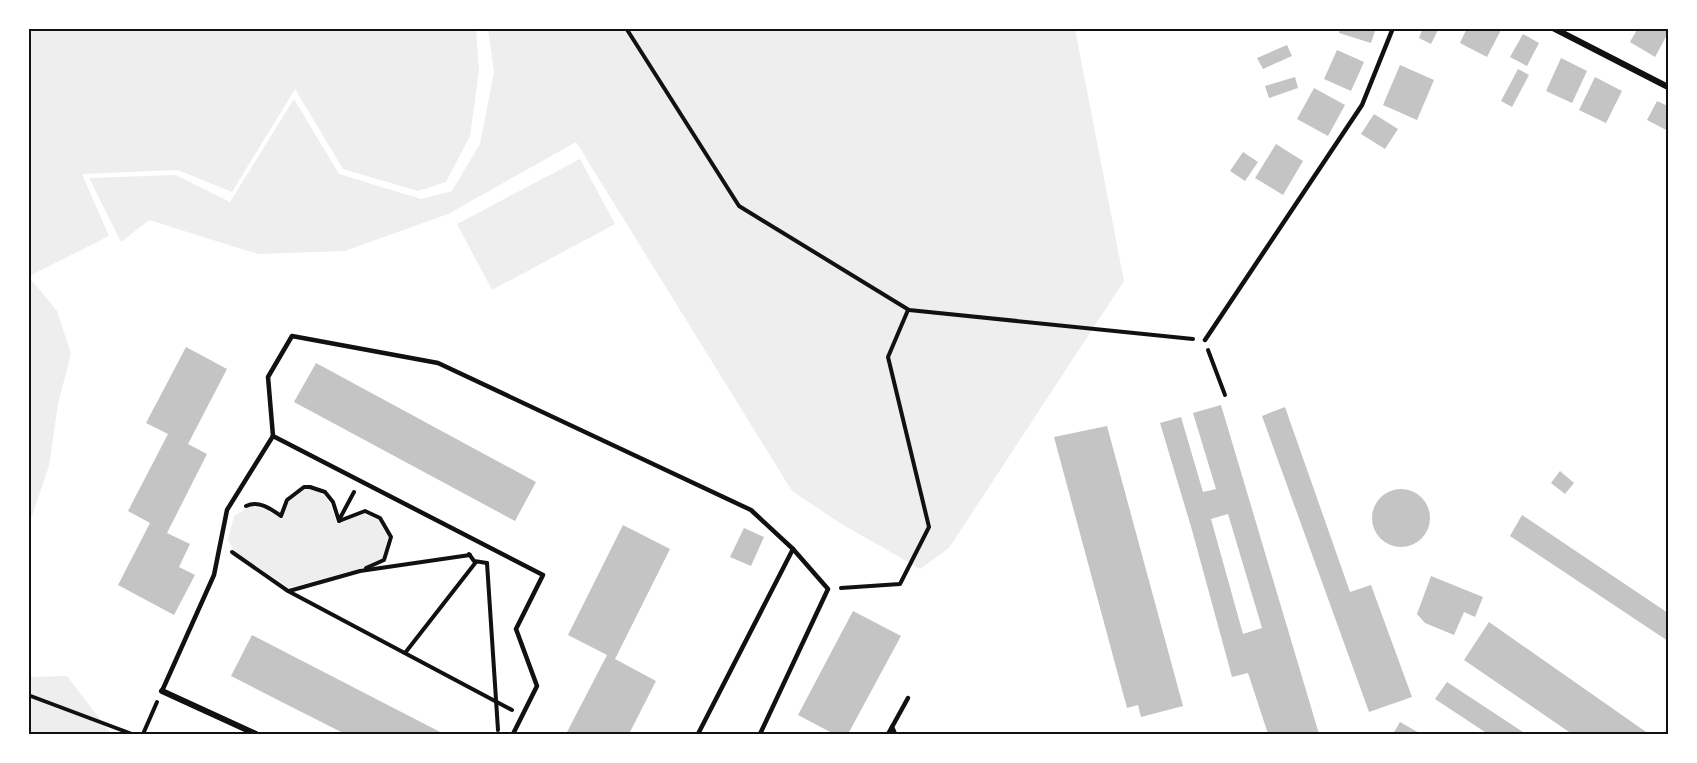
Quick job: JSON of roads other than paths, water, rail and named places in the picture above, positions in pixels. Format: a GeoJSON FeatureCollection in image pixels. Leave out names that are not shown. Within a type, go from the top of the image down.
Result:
{"type":"FeatureCollection","features":[{"type":"Feature","properties":{"kind":"street"},"geometry":{"type":"LineString","coordinates":[[1553,28],[1668,87]]}},
{"type":"Feature","properties":{"kind":"street"},"geometry":{"type":"LineString","coordinates":[[162,691],[256,735]]}},
{"type":"Feature","properties":{"kind":"lane"},"geometry":{"type":"LineString","coordinates":[[1205,340],[1362,105],[1393,28]]}},
{"type":"Feature","properties":{"kind":"lane"},"geometry":{"type":"LineString","coordinates":[[162,691],[214,575],[227,510],[273,436],[268,377],[292,336],[438,363],[751,510],[793,549],[828,589],[760,735]]}},
{"type":"Feature","properties":{"kind":"lane"},"geometry":{"type":"LineString","coordinates":[[273,436],[543,575],[516,629],[537,686],[513,735]]}},
{"type":"Feature","properties":{"kind":"lane"},"geometry":{"type":"LineString","coordinates":[[698,735],[793,549]]}},
{"type":"Feature","properties":{"kind":"lane"},"geometry":{"type":"LineString","coordinates":[[888,735],[908,698]]}},
{"type":"Feature","properties":{"kind":"lane"},"geometry":{"type":"LineString","coordinates":[[892,727],[895,735]]}}]}
